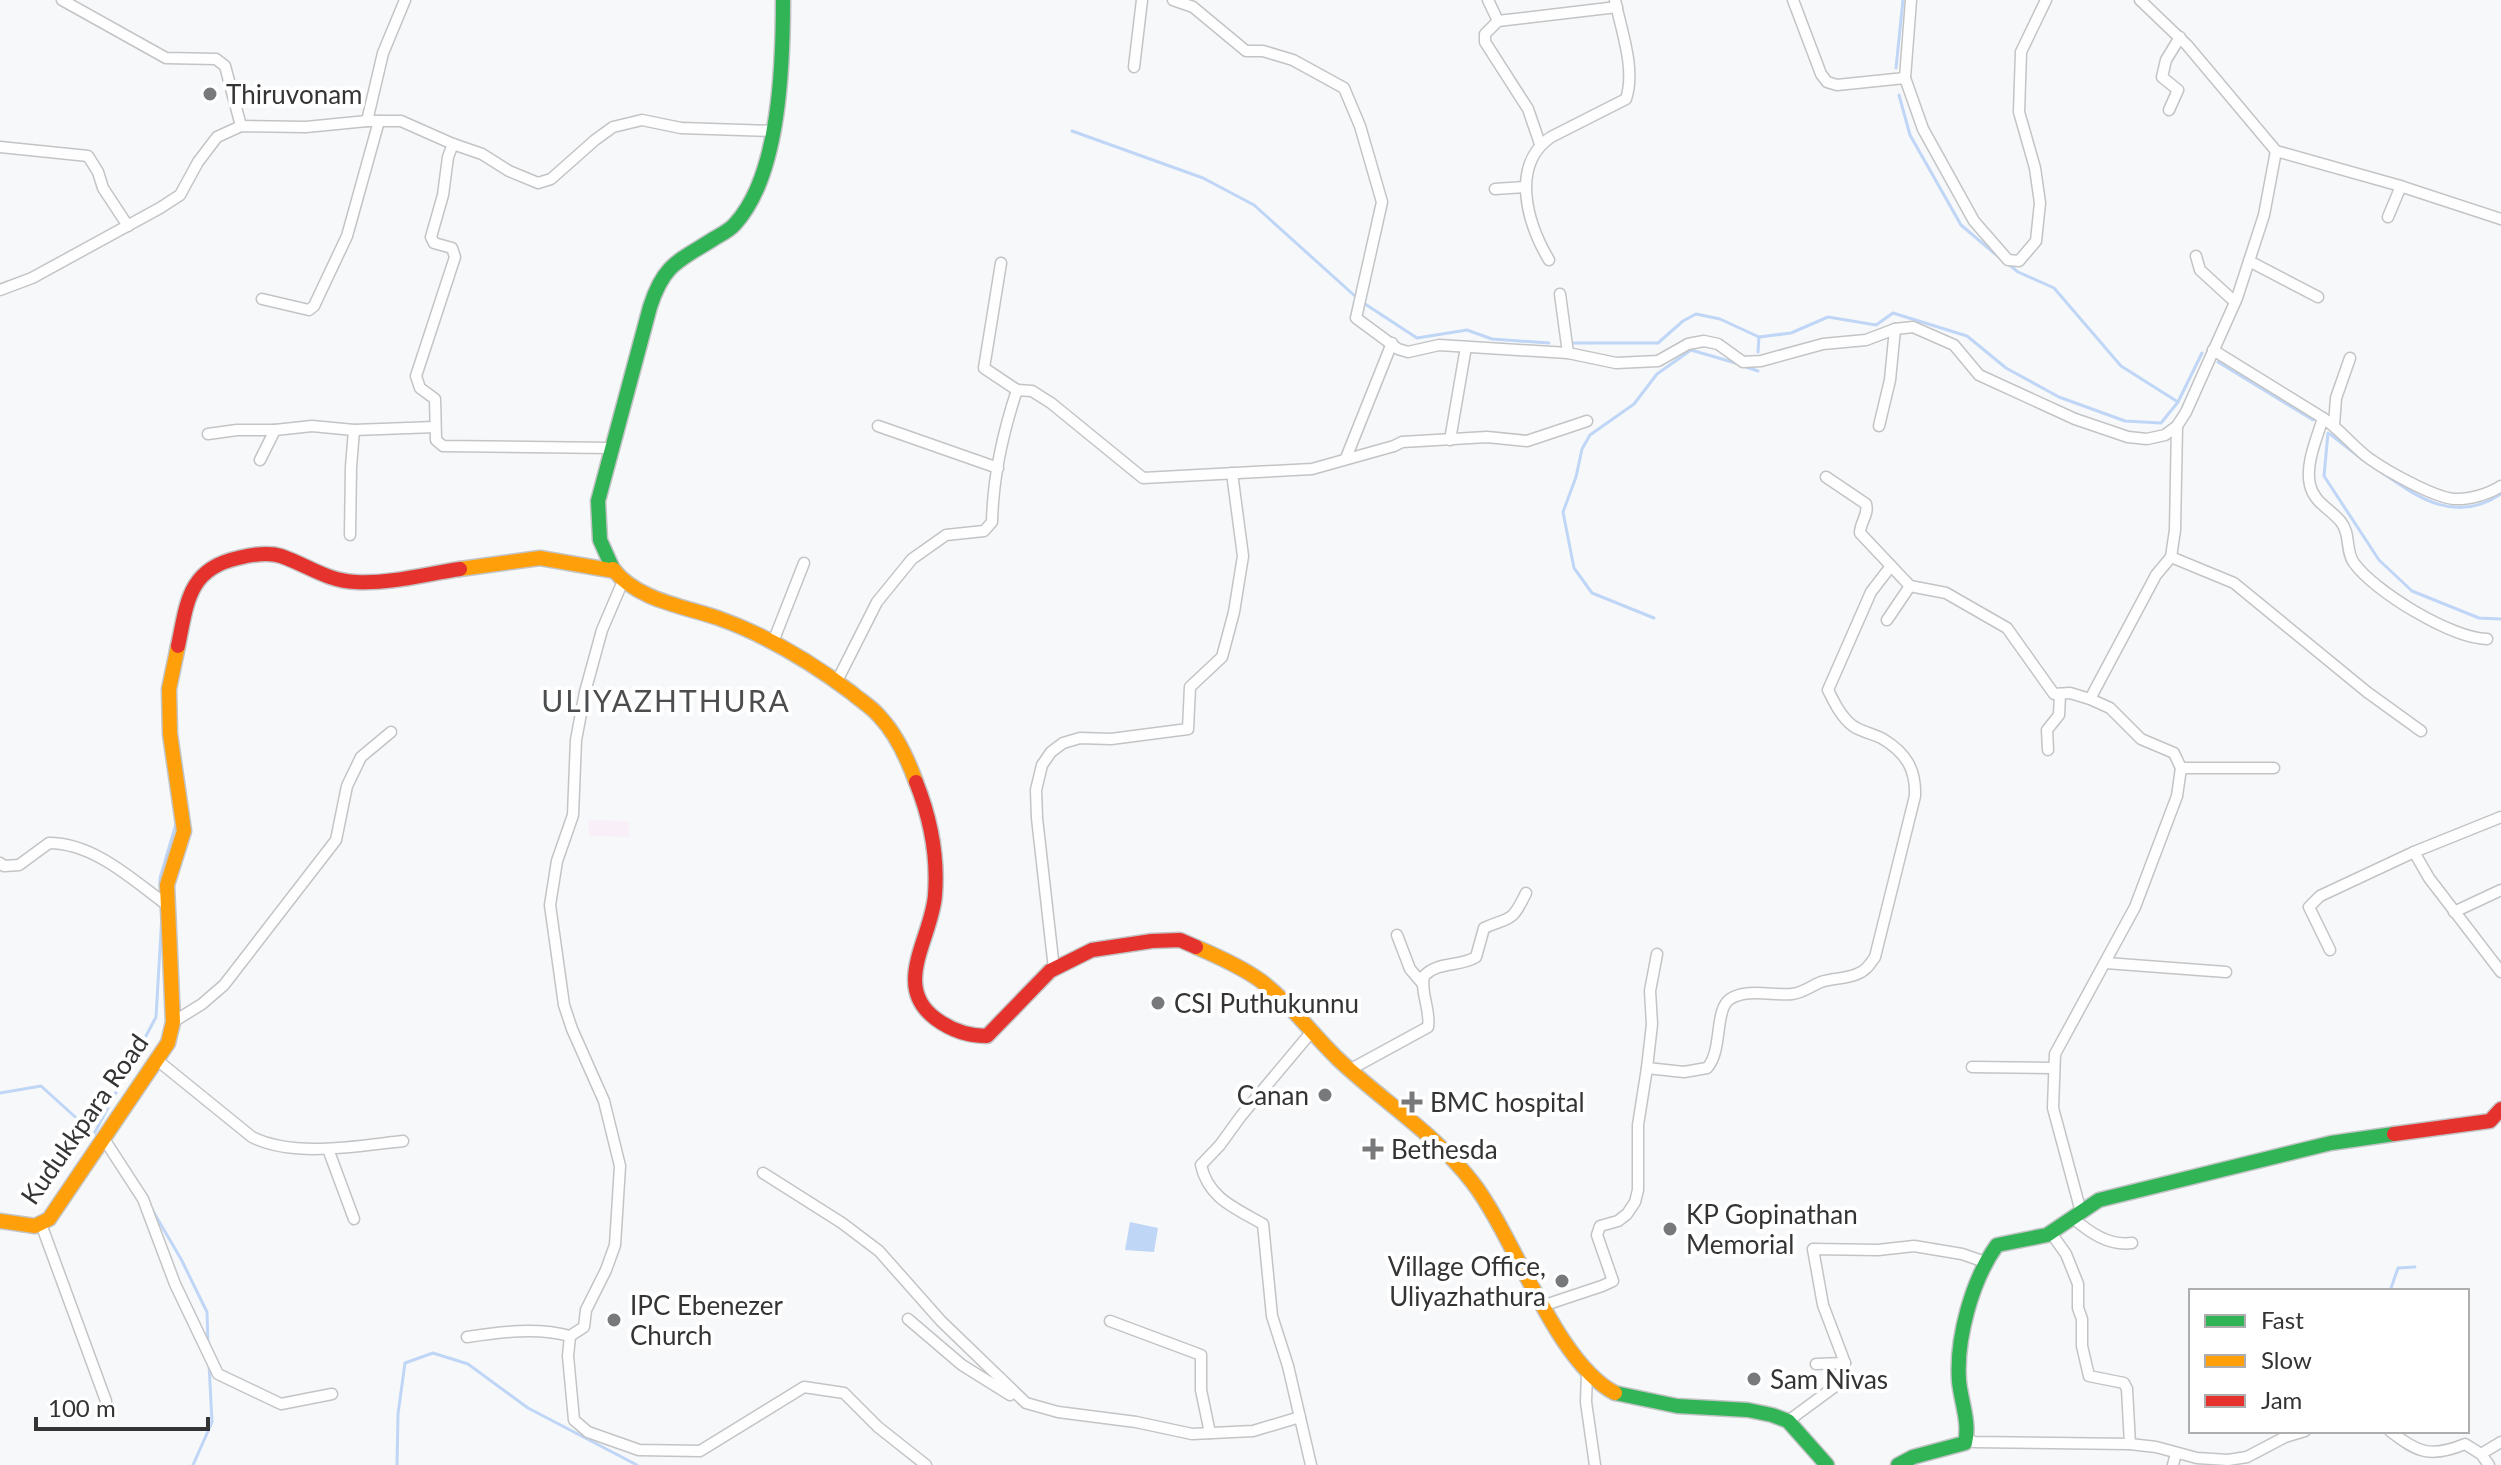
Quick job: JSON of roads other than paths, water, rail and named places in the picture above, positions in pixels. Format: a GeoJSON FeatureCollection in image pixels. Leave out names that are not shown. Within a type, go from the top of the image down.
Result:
{"type":"FeatureCollection","features":[{"type":"Feature","properties":{"kind":"main road"},"geometry":{"type":"LineString","coordinates":[[619,576],[604,553],[597,510],[611,448],[656,289],[669,267],[733,227],[753,201],[774,131],[783,42],[783,0]]}},
{"type":"Feature","properties":{"kind":"main road","name":"Kudukkpara Road"},"geometry":{"type":"LineString","coordinates":[[0,1221],[28,1226],[49,1219],[168,1043],[173,1022],[167,885],[184,831],[170,734],[169,689],[188,596],[201,574],[228,560],[278,555],[320,575],[355,582],[400,579],[503,561],[540,558],[619,576],[655,596],[753,631],[837,681],[880,717],[907,760],[923,797],[934,852],[934,911],[914,974],[916,996],[925,1011],[957,1030],[978,1037],[987,1036],[1054,969]]}},
{"type":"Feature","properties":{"kind":"main road"},"geometry":{"type":"LineString","coordinates":[[1054,969],[1092,950],[1180,940],[1260,980],[1351,1069],[1434,1139],[1474,1184],[1587,1372],[1612,1392],[1635,1399],[1677,1406],[1748,1410],[1788,1421],[1827,1465]]}},
{"type":"Feature","properties":{"kind":"main road"},"geometry":{"type":"LineString","coordinates":[[1898,1465],[1913,1457],[1965,1443],[1970,1428],[1961,1399],[1959,1364],[1971,1307],[1985,1262],[1997,1245],[2051,1233],[2099,1200],[2331,1143],[2490,1121],[2501,1109]]}},
{"type":"Feature","properties":{"kind":"street"},"geometry":{"type":"LineString","coordinates":[[62,0],[166,58],[216,59],[225,66],[241,126]]}},
{"type":"Feature","properties":{"kind":"street"},"geometry":{"type":"LineString","coordinates":[[262,299],[309,310],[314,306],[347,236],[373,121],[383,53],[405,0]]}},
{"type":"Feature","properties":{"kind":"street"},"geometry":{"type":"LineString","coordinates":[[1134,67],[1142,0]]}},
{"type":"Feature","properties":{"kind":"street"},"geometry":{"type":"LineString","coordinates":[[1173,0],[1193,7],[1246,51],[1263,51],[1293,60],[1344,88],[1360,126],[1382,202],[1356,318],[1398,349],[1408,352],[1439,345],[1568,353],[1616,363],[1658,361],[1688,344],[1704,341],[1718,344],[1743,362],[1761,361],[1823,344],[1866,340],[1895,329],[1913,327],[1954,345],[1979,375],[2088,424],[2128,437],[2147,439],[2165,435],[2177,426]]}},
{"type":"Feature","properties":{"kind":"street"},"geometry":{"type":"LineString","coordinates":[[1488,0],[1498,21]]}},
{"type":"Feature","properties":{"kind":"street"},"geometry":{"type":"LineString","coordinates":[[1793,0],[1821,74],[1827,82],[1837,85],[1905,78]]}},
{"type":"Feature","properties":{"kind":"street"},"geometry":{"type":"LineString","coordinates":[[1911,0],[1905,78],[1923,129],[1974,221],[2008,260],[2019,261],[2036,241],[2040,203],[2035,168],[2019,112],[2021,52],[2046,0]]}},
{"type":"Feature","properties":{"kind":"street"},"geometry":{"type":"LineString","coordinates":[[2140,0],[2180,37],[2276,151],[2401,186],[2501,219]]}},
{"type":"Feature","properties":{"kind":"street"},"geometry":{"type":"LineString","coordinates":[[1540,144],[1528,109],[1485,42],[1485,34],[1498,21],[1616,3],[1627,53],[1626,99],[1540,144],[1528,165],[1525,187],[1535,236],[1549,260]]}},
{"type":"Feature","properties":{"kind":"street"},"geometry":{"type":"LineString","coordinates":[[2169,110],[2178,90],[2162,77],[2166,60],[2180,37]]}},
{"type":"Feature","properties":{"kind":"street"},"geometry":{"type":"LineString","coordinates":[[0,290],[32,278],[180,195],[198,162],[217,137],[241,126],[306,127],[401,121],[482,154],[509,171],[538,183],[551,179],[613,127],[642,120],[681,128],[774,131]]}},
{"type":"Feature","properties":{"kind":"street"},"geometry":{"type":"LineString","coordinates":[[453,144],[431,237],[434,243],[452,248],[455,257],[416,376],[420,388],[435,399],[436,440],[443,446],[611,448]]}},
{"type":"Feature","properties":{"kind":"street"},"geometry":{"type":"LineString","coordinates":[[0,147],[88,156],[103,188],[128,226]]}},
{"type":"Feature","properties":{"kind":"street"},"geometry":{"type":"LineString","coordinates":[[2090,699],[2156,575],[2171,557],[2175,530],[2177,426],[2235,302],[2264,215],[2276,151]]}},
{"type":"Feature","properties":{"kind":"street"},"geometry":{"type":"LineString","coordinates":[[2388,217],[2401,186]]}},
{"type":"Feature","properties":{"kind":"street"},"geometry":{"type":"LineString","coordinates":[[1495,189],[1525,187]]}},
{"type":"Feature","properties":{"kind":"street"},"geometry":{"type":"LineString","coordinates":[[2196,256],[2200,270],[2235,302]]}},
{"type":"Feature","properties":{"kind":"street"},"geometry":{"type":"LineString","coordinates":[[2249,261],[2318,297]]}},
{"type":"Feature","properties":{"kind":"street"},"geometry":{"type":"LineString","coordinates":[[1001,263],[984,368],[1017,390],[1032,391],[1051,403],[1143,478],[1312,469],[1402,442],[1487,437],[1527,441],[1587,421]]}},
{"type":"Feature","properties":{"kind":"street"},"geometry":{"type":"LineString","coordinates":[[1560,294],[1568,353]]}},
{"type":"Feature","properties":{"kind":"street"},"geometry":{"type":"LineString","coordinates":[[1879,426],[1890,380],[1895,329]]}},
{"type":"Feature","properties":{"kind":"street"},"geometry":{"type":"LineString","coordinates":[[1346,458],[1392,343]]}},
{"type":"Feature","properties":{"kind":"street"},"geometry":{"type":"LineString","coordinates":[[1450,440],[1466,347]]}},
{"type":"Feature","properties":{"kind":"street"},"geometry":{"type":"LineString","coordinates":[[2213,350],[2334,425],[2368,458],[2389,470],[2453,499],[2473,497],[2501,486]]}},
{"type":"Feature","properties":{"kind":"street"},"geometry":{"type":"LineString","coordinates":[[2334,425],[2336,398],[2350,358]]}},
{"type":"Feature","properties":{"kind":"street"},"geometry":{"type":"LineString","coordinates":[[837,681],[877,602],[912,559],[946,535],[984,531],[992,522],[1005,426],[1017,390]]}},
{"type":"Feature","properties":{"kind":"street"},"geometry":{"type":"LineString","coordinates":[[2323,418],[2312,453],[2309,482],[2323,507],[2342,522],[2353,562],[2383,590],[2414,609],[2448,628],[2487,639]]}},
{"type":"Feature","properties":{"kind":"street"},"geometry":{"type":"LineString","coordinates":[[208,434],[312,426],[354,430],[435,427]]}},
{"type":"Feature","properties":{"kind":"street"},"geometry":{"type":"LineString","coordinates":[[878,426],[998,468]]}},
{"type":"Feature","properties":{"kind":"street"},"geometry":{"type":"LineString","coordinates":[[260,460],[275,430]]}},
{"type":"Feature","properties":{"kind":"street"},"geometry":{"type":"LineString","coordinates":[[350,535],[354,430]]}},
{"type":"Feature","properties":{"kind":"street"},"geometry":{"type":"LineString","coordinates":[[1054,969],[1037,818],[1036,790],[1042,765],[1051,752],[1063,743],[1080,738],[1111,739],[1188,729],[1190,687],[1222,657],[1237,598],[1243,556],[1232,473]]}},
{"type":"Feature","properties":{"kind":"street"},"geometry":{"type":"LineString","coordinates":[[1826,477],[1866,504],[1860,533],[1910,586],[1946,593],[2007,628],[2054,694],[2070,693],[2110,708],[2141,739],[2174,753],[2181,768],[2177,796],[2135,907],[2055,1054],[2053,1108],[2077,1215],[2084,1227],[2116,1245],[2132,1243]]}},
{"type":"Feature","properties":{"kind":"street"},"geometry":{"type":"LineString","coordinates":[[2171,557],[2234,583],[2367,692],[2421,731]]}},
{"type":"Feature","properties":{"kind":"street"},"geometry":{"type":"LineString","coordinates":[[773,642],[804,563]]}},
{"type":"Feature","properties":{"kind":"street"},"geometry":{"type":"LineString","coordinates":[[1647,1068],[1684,1072],[1707,1068],[1715,1055],[1725,1004],[1731,998],[1744,994],[1794,994],[1819,983],[1857,975],[1875,957],[1915,796],[1915,778],[1908,759],[1883,739],[1853,726],[1837,708],[1828,690],[1871,592],[1891,566]]}},
{"type":"Feature","properties":{"kind":"street"},"geometry":{"type":"LineString","coordinates":[[467,1337],[535,1331],[552,1331],[570,1336],[584,1327],[586,1310],[615,1245],[620,1166],[604,1101],[564,1005],[550,905],[557,861],[573,815],[576,740],[585,692],[619,576]]}},
{"type":"Feature","properties":{"kind":"street"},"geometry":{"type":"LineString","coordinates":[[1887,620],[1910,586]]}},
{"type":"Feature","properties":{"kind":"street"},"geometry":{"type":"LineString","coordinates":[[2048,750],[2047,730],[2059,715],[2060,694]]}},
{"type":"Feature","properties":{"kind":"street"},"geometry":{"type":"LineString","coordinates":[[173,1022],[202,1004],[224,985],[336,840],[347,786],[361,757],[391,732]]}},
{"type":"Feature","properties":{"kind":"street"},"geometry":{"type":"LineString","coordinates":[[2181,768],[2274,768]]}},
{"type":"Feature","properties":{"kind":"street"},"geometry":{"type":"LineString","coordinates":[[2330,950],[2311,914],[2311,902],[2414,852],[2501,817]]}},
{"type":"Feature","properties":{"kind":"street"},"geometry":{"type":"LineString","coordinates":[[0,863],[4,866],[19,865],[49,843],[78,848],[104,860],[167,905]]}},
{"type":"Feature","properties":{"kind":"street"},"geometry":{"type":"LineString","coordinates":[[2414,852],[2429,878],[2501,972]]}},
{"type":"Feature","properties":{"kind":"street"},"geometry":{"type":"LineString","coordinates":[[2454,912],[2501,890]]}},
{"type":"Feature","properties":{"kind":"street"},"geometry":{"type":"LineString","coordinates":[[1422,983],[1429,971],[1476,957],[1484,928],[1506,922],[1514,916],[1526,893]]}},
{"type":"Feature","properties":{"kind":"street"},"geometry":{"type":"LineString","coordinates":[[1351,1069],[1428,1027],[1429,1016],[1422,983],[1410,969],[1397,935]]}},
{"type":"Feature","properties":{"kind":"street"},"geometry":{"type":"LineString","coordinates":[[1545,1305],[1613,1281],[1597,1235],[1600,1226],[1618,1221],[1627,1214],[1638,1190],[1638,1125],[1652,1024],[1650,991],[1657,954]]}},
{"type":"Feature","properties":{"kind":"street"},"geometry":{"type":"LineString","coordinates":[[2106,963],[2226,972]]}},
{"type":"Feature","properties":{"kind":"street"},"geometry":{"type":"LineString","coordinates":[[1311,1465],[1272,1316],[1263,1224],[1224,1202],[1204,1182],[1201,1165],[1313,1030]]}},
{"type":"Feature","properties":{"kind":"street"},"geometry":{"type":"LineString","coordinates":[[157,1060],[252,1137],[266,1144],[328,1149],[403,1141]]}},
{"type":"Feature","properties":{"kind":"street"},"geometry":{"type":"LineString","coordinates":[[1972,1067],[2054,1068]]}},
{"type":"Feature","properties":{"kind":"street"},"geometry":{"type":"LineString","coordinates":[[104,1139],[143,1199],[175,1284],[218,1374],[281,1404],[332,1394]]}},
{"type":"Feature","properties":{"kind":"street"},"geometry":{"type":"LineString","coordinates":[[328,1149],[354,1219]]}},
{"type":"Feature","properties":{"kind":"street"},"geometry":{"type":"LineString","coordinates":[[763,1173],[842,1223],[879,1251],[972,1353],[1026,1403]]}},
{"type":"Feature","properties":{"kind":"street"},"geometry":{"type":"LineString","coordinates":[[41,1224],[106,1401]]}},
{"type":"Feature","properties":{"kind":"street"},"geometry":{"type":"LineString","coordinates":[[2051,1233],[2066,1254],[2078,1284],[2082,1346],[2089,1376],[2124,1383],[2127,1389],[2130,1444]]}},
{"type":"Feature","properties":{"kind":"street"},"geometry":{"type":"LineString","coordinates":[[1788,1421],[1841,1382],[1845,1363],[1820,1292],[1813,1249],[1878,1250],[1914,1246],[1962,1254],[1985,1262]]}},
{"type":"Feature","properties":{"kind":"street"},"geometry":{"type":"LineString","coordinates":[[908,1319],[962,1365],[996,1388],[1026,1403],[1058,1412],[1136,1422],[1192,1434],[1253,1431],[1300,1417]]}},
{"type":"Feature","properties":{"kind":"street"},"geometry":{"type":"LineString","coordinates":[[1110,1321],[1201,1355],[1201,1390],[1210,1433]]}},
{"type":"Feature","properties":{"kind":"street"},"geometry":{"type":"LineString","coordinates":[[570,1336],[568,1356],[574,1420],[588,1432],[614,1443],[639,1450],[700,1451],[804,1387],[844,1393],[878,1427],[926,1465]]}},
{"type":"Feature","properties":{"kind":"street"},"geometry":{"type":"LineString","coordinates":[[1816,1364],[1845,1363]]}},
{"type":"Feature","properties":{"kind":"street"},"geometry":{"type":"LineString","coordinates":[[1587,1372],[1586,1402],[1595,1465]]}},
{"type":"Feature","properties":{"kind":"street"},"geometry":{"type":"LineString","coordinates":[[1966,1438],[1974,1442],[2130,1444],[2197,1458],[2228,1460],[2259,1451],[2298,1433]]}},
{"type":"Feature","properties":{"kind":"street"},"geometry":{"type":"LineString","coordinates":[[2393,1433],[2423,1452],[2442,1452],[2465,1444],[2481,1454],[2489,1465]]}},
{"type":"Feature","properties":{"kind":"street"},"geometry":{"type":"LineString","coordinates":[[2481,1454],[2501,1442]]}},
{"type":"Feature","properties":{"kind":"street"},"geometry":{"type":"LineString","coordinates":[[2259,1451],[2262,1465]]}},
{"type":"Feature","properties":{"kind":"street"},"geometry":{"type":"LineString","coordinates":[[2173,1465],[2176,1453]]}},
{"type":"Feature","properties":{"kind":"water"},"geometry":{"type":"Polygon","coordinates":[[[1130,1222],[1158,1228],[1154,1252],[1125,1250],[1130,1222]]]}},
{"type":"Feature","properties":{"kind":"waterway"},"geometry":{"type":"LineString","coordinates":[[1896,68],[1903,0]]}},
{"type":"Feature","properties":{"kind":"waterway"},"geometry":{"type":"LineString","coordinates":[[1899,95],[1910,135],[1961,225],[2001,259]]}},
{"type":"Feature","properties":{"kind":"waterway"},"geometry":{"type":"LineString","coordinates":[[1072,131],[1203,178],[1254,205],[1356,297]]}},
{"type":"Feature","properties":{"kind":"waterway"},"geometry":{"type":"LineString","coordinates":[[2007,263],[2018,272],[2054,288],[2121,366],[2178,402]]}},
{"type":"Feature","properties":{"kind":"waterway"},"geometry":{"type":"LineString","coordinates":[[1362,302],[1417,338],[1467,330],[1492,339],[1549,343]]}},
{"type":"Feature","properties":{"kind":"waterway"},"geometry":{"type":"LineString","coordinates":[[1572,343],[1658,343],[1696,314],[1720,319],[1759,337],[1791,333],[1828,317],[1876,325],[1893,313],[1967,336],[2006,368],[2059,397],[2125,421],[2161,423],[2178,402],[2202,353]]}},
{"type":"Feature","properties":{"kind":"waterway"},"geometry":{"type":"LineString","coordinates":[[1758,352],[1759,337]]}},
{"type":"Feature","properties":{"kind":"waterway"},"geometry":{"type":"LineString","coordinates":[[1654,618],[1592,593],[1574,568],[1563,512],[1582,449],[1590,435],[1634,404],[1657,374],[1691,350],[1739,364]]}},
{"type":"Feature","properties":{"kind":"waterway"},"geometry":{"type":"LineString","coordinates":[[2218,362],[2313,420]]}},
{"type":"Feature","properties":{"kind":"waterway"},"geometry":{"type":"LineString","coordinates":[[1746,367],[1758,371]]}},
{"type":"Feature","properties":{"kind":"waterway"},"geometry":{"type":"LineString","coordinates":[[2328,433],[2324,476],[2379,560],[2412,591],[2479,618],[2501,619]]}},
{"type":"Feature","properties":{"kind":"waterway"},"geometry":{"type":"LineString","coordinates":[[2330,434],[2362,459]]}},
{"type":"Feature","properties":{"kind":"waterway"},"geometry":{"type":"LineString","coordinates":[[2381,472],[2424,499],[2454,507],[2485,503],[2501,494]]}},
{"type":"Feature","properties":{"kind":"waterway"},"geometry":{"type":"LineString","coordinates":[[170,649],[174,633]]}},
{"type":"Feature","properties":{"kind":"waterway"},"geometry":{"type":"LineString","coordinates":[[160,886],[176,824]]}},
{"type":"Feature","properties":{"kind":"waterway"},"geometry":{"type":"LineString","coordinates":[[0,1093],[41,1086],[94,1134],[156,1017],[162,914]]}},
{"type":"Feature","properties":{"kind":"waterway"},"geometry":{"type":"LineString","coordinates":[[150,1206],[207,1312],[208,1344]]}},
{"type":"Feature","properties":{"kind":"waterway"},"geometry":{"type":"LineString","coordinates":[[2391,1289],[2398,1268],[2415,1267]]}},
{"type":"Feature","properties":{"kind":"waterway"},"geometry":{"type":"LineString","coordinates":[[397,1465],[398,1414],[405,1363],[433,1353],[468,1364],[528,1408],[637,1465]]}},
{"type":"Feature","properties":{"kind":"waterway"},"geometry":{"type":"LineString","coordinates":[[193,1465],[212,1422],[209,1364]]}},
{"type":"Feature","properties":{"kind":"place","name":"Thiruvonam"},"geometry":{"type":"Point","coordinates":[210,94]}},
{"type":"Feature","properties":{"kind":"place","name":"CSI Puthukunnu"},"geometry":{"type":"Point","coordinates":[1158,1003]}},
{"type":"Feature","properties":{"kind":"place","name":"Canan"},"geometry":{"type":"Point","coordinates":[1325,1095]}},
{"type":"Feature","properties":{"kind":"place","name":"BMC hospital"},"geometry":{"type":"Point","coordinates":[1412,1102]}},
{"type":"Feature","properties":{"kind":"place","name":"Bethesda"},"geometry":{"type":"Point","coordinates":[1373,1149]}},
{"type":"Feature","properties":{"kind":"place","name":"KP Gopinathan Memorial"},"geometry":{"type":"Point","coordinates":[1670,1229]}},
{"type":"Feature","properties":{"kind":"place","name":"Village Office, Uliyazhathura"},"geometry":{"type":"Point","coordinates":[1562,1281]}},
{"type":"Feature","properties":{"kind":"place","name":"IPC Ebenezer Church"},"geometry":{"type":"Point","coordinates":[614,1320]}},
{"type":"Feature","properties":{"kind":"place","name":"Sam Nivas"},"geometry":{"type":"Point","coordinates":[1754,1379]}},
{"type":"Feature","properties":{"kind":"district","name":"ULIYAZHTHURA"},"geometry":{"type":"Point","coordinates":[666,700]}}]}
